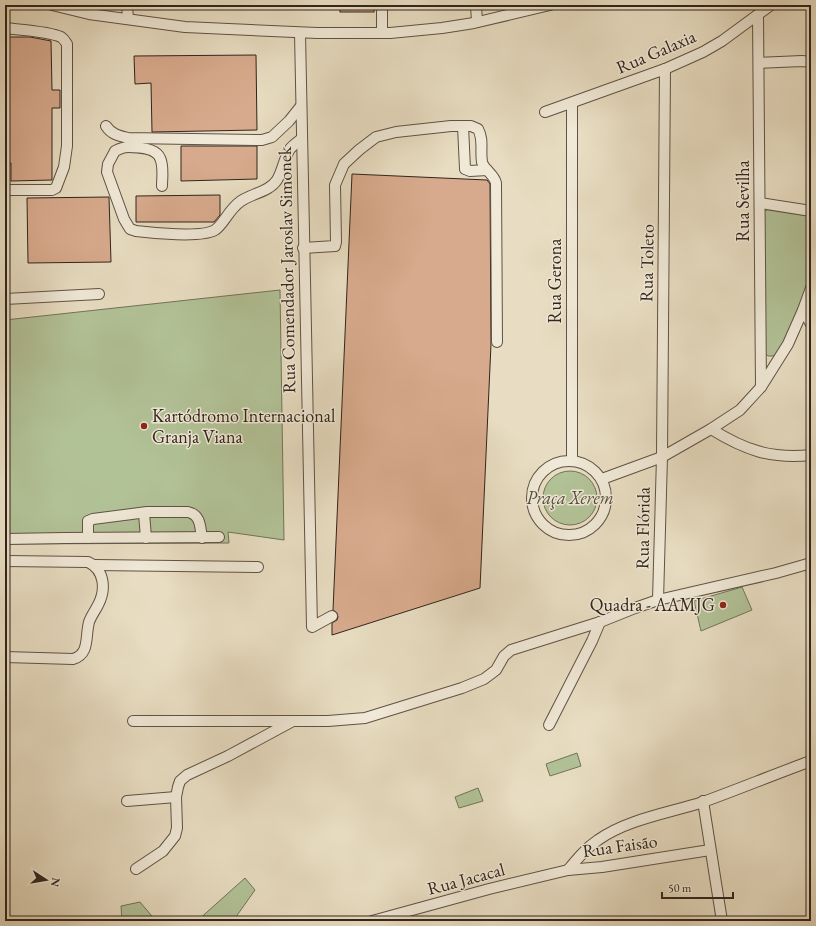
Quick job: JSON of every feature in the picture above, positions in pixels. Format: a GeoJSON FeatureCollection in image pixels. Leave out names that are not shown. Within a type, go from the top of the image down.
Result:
{"type":"FeatureCollection","features":[{"type":"Feature","properties":{"kind":"street"},"geometry":{"type":"LineString","coordinates":[[52,5],[89,14],[186,27],[300,33],[382,33],[442,28],[477,22],[550,5]]}},
{"type":"Feature","properties":{"kind":"street"},"geometry":{"type":"LineString","coordinates":[[127,5],[128,19]]}},
{"type":"Feature","properties":{"kind":"street"},"geometry":{"type":"LineString","coordinates":[[382,5],[382,33]]}},
{"type":"Feature","properties":{"kind":"street"},"geometry":{"type":"LineString","coordinates":[[476,5],[477,22]]}},
{"type":"Feature","properties":{"kind":"street","name":"Rua Galaxia"},"geometry":{"type":"LineString","coordinates":[[545,112],[665,69],[703,52],[722,41],[771,5]]}},
{"type":"Feature","properties":{"kind":"street","name":"Rua Sevilha"},"geometry":{"type":"LineString","coordinates":[[758,15],[761,387]]}},
{"type":"Feature","properties":{"kind":"street"},"geometry":{"type":"LineString","coordinates":[[5,28],[59,36],[67,44],[68,124],[66,160],[56,188],[52,190],[5,190]]}},
{"type":"Feature","properties":{"kind":"street","name":"Rua Comendador Jaroslav Simonek"},"geometry":{"type":"LineString","coordinates":[[300,33],[303,248],[312,627],[332,616]]}},
{"type":"Feature","properties":{"kind":"street"},"geometry":{"type":"LineString","coordinates":[[759,63],[811,62]]}},
{"type":"Feature","properties":{"kind":"street","name":"Rua Toleto"},"geometry":{"type":"LineString","coordinates":[[662,456],[665,69]]}},
{"type":"Feature","properties":{"kind":"street","name":"Rua Gerona"},"geometry":{"type":"LineString","coordinates":[[572,103],[572,460]]}},
{"type":"Feature","properties":{"kind":"street"},"geometry":{"type":"LineString","coordinates":[[106,126],[109,131],[128,138],[262,140],[272,137],[289,122],[301,106]]}},
{"type":"Feature","properties":{"kind":"street"},"geometry":{"type":"LineString","coordinates":[[303,248],[335,246],[335,185],[344,164],[376,137],[396,132],[451,126],[471,126],[478,128],[482,135],[482,162],[496,183],[498,342]]}},
{"type":"Feature","properties":{"kind":"street"},"geometry":{"type":"LineString","coordinates":[[463,126],[465,168],[470,171],[488,170]]}},
{"type":"Feature","properties":{"kind":"street"},"geometry":{"type":"LineString","coordinates":[[162,186],[162,164],[160,157],[155,152],[143,148],[126,147],[115,151],[108,164],[107,172],[124,220],[130,229],[153,233],[207,233],[215,230],[232,208],[237,204],[256,193],[270,188],[277,180],[290,149],[301,139]]}},
{"type":"Feature","properties":{"kind":"street"},"geometry":{"type":"LineString","coordinates":[[760,203],[811,211]]}},
{"type":"Feature","properties":{"kind":"street"},"geometry":{"type":"LineString","coordinates":[[602,479],[662,456],[711,429],[740,410],[761,387],[788,344],[811,288]]}},
{"type":"Feature","properties":{"kind":"street"},"geometry":{"type":"LineString","coordinates":[[5,299],[99,294]]}},
{"type":"Feature","properties":{"kind":"street"},"geometry":{"type":"LineString","coordinates":[[803,310],[811,324]]}},
{"type":"Feature","properties":{"kind":"street"},"geometry":{"type":"LineString","coordinates":[[711,429],[734,443],[764,453],[796,457],[811,455]]}},
{"type":"Feature","properties":{"kind":"street","name":"Rua Flórida"},"geometry":{"type":"LineString","coordinates":[[658,600],[662,456]]}},
{"type":"Feature","properties":{"kind":"street"},"geometry":{"type":"LineString","coordinates":[[572,460],[589,466],[602,479],[606,491],[606,503],[602,515],[594,525],[584,532],[572,535],[560,534],[549,530],[539,521],[531,498],[533,486],[539,475],[548,466],[560,461],[572,460]]}},
{"type":"Feature","properties":{"kind":"street"},"geometry":{"type":"LineString","coordinates":[[88,538],[88,521],[93,519],[144,513],[188,512],[194,513],[200,523],[202,538]]}},
{"type":"Feature","properties":{"kind":"street"},"geometry":{"type":"LineString","coordinates":[[144,513],[146,538]]}},
{"type":"Feature","properties":{"kind":"street"},"geometry":{"type":"LineString","coordinates":[[5,539],[219,537]]}},
{"type":"Feature","properties":{"kind":"street"},"geometry":{"type":"LineString","coordinates":[[5,561],[88,562],[95,565],[258,567]]}},
{"type":"Feature","properties":{"kind":"street"},"geometry":{"type":"LineString","coordinates":[[133,721],[328,721],[365,718],[455,690],[484,679],[496,670],[504,656],[511,650],[600,622],[658,600],[776,573],[811,563]]}},
{"type":"Feature","properties":{"kind":"street"},"geometry":{"type":"LineString","coordinates":[[5,657],[72,659],[80,657],[84,648],[89,620],[99,604],[102,589],[102,575],[95,565]]}},
{"type":"Feature","properties":{"kind":"street"},"geometry":{"type":"LineString","coordinates":[[549,725],[592,641],[600,622]]}},
{"type":"Feature","properties":{"kind":"street"},"geometry":{"type":"LineString","coordinates":[[136,869],[163,851],[175,836],[177,828],[176,797],[180,781],[187,775],[228,756],[293,721]]}},
{"type":"Feature","properties":{"kind":"street","name":"Rua Faisão"},"geometry":{"type":"LineString","coordinates":[[568,870],[581,854],[597,840],[610,832],[624,826],[703,802],[811,761]]}},
{"type":"Feature","properties":{"kind":"street"},"geometry":{"type":"LineString","coordinates":[[127,801],[176,797]]}},
{"type":"Feature","properties":{"kind":"street"},"geometry":{"type":"LineString","coordinates":[[703,802],[722,921]]}},
{"type":"Feature","properties":{"kind":"street","name":"Rua Faisão"},"geometry":{"type":"LineString","coordinates":[[568,870],[596,868],[710,850]]}},
{"type":"Feature","properties":{"kind":"street","name":"Rua Jacacal"},"geometry":{"type":"LineString","coordinates":[[372,921],[489,889],[568,870]]}},
{"type":"Feature","properties":{"kind":"green space"},"geometry":{"type":"Polygon","coordinates":[[[769,208],[811,216],[811,274],[798,312],[778,353],[773,356],[768,356],[765,353],[764,212],[769,208]]]}},
{"type":"Feature","properties":{"kind":"green space","name":"Kartódromo Internacional Granja Viana"},"geometry":{"type":"Polygon","coordinates":[[[280,290],[284,540],[228,532],[229,543],[5,544],[5,320],[280,290]]]}},
{"type":"Feature","properties":{"kind":"green space","name":"Praça Xerem"},"geometry":{"type":"Polygon","coordinates":[[[570,471],[580,473],[589,479],[595,488],[597,498],[595,508],[589,517],[580,523],[570,525],[560,523],[551,517],[545,508],[543,498],[545,488],[551,479],[560,473],[570,471]]]}},
{"type":"Feature","properties":{"kind":"green space","name":"Quadra - AAMJG"},"geometry":{"type":"Polygon","coordinates":[[[742,587],[752,610],[701,631],[694,601],[742,587]]]}},
{"type":"Feature","properties":{"kind":"green space"},"geometry":{"type":"Polygon","coordinates":[[[577,753],[581,766],[550,776],[546,764],[577,753]]]}},
{"type":"Feature","properties":{"kind":"green space"},"geometry":{"type":"Polygon","coordinates":[[[478,788],[483,801],[459,808],[455,797],[478,788]]]}},
{"type":"Feature","properties":{"kind":"green space"},"geometry":{"type":"Polygon","coordinates":[[[245,878],[255,890],[233,921],[197,921],[245,878]]]}},
{"type":"Feature","properties":{"kind":"green space"},"geometry":{"type":"Polygon","coordinates":[[[140,902],[156,921],[122,921],[121,906],[140,902]]]}},
{"type":"Feature","properties":{"kind":"building"},"geometry":{"type":"Polygon","coordinates":[[[340,5],[374,5],[374,12],[340,12],[340,5]]]}},
{"type":"Feature","properties":{"kind":"building"},"geometry":{"type":"Polygon","coordinates":[[[5,37],[30,37],[51,41],[52,90],[60,90],[60,108],[52,108],[52,180],[11,181],[11,163],[5,163],[5,37]]]}},
{"type":"Feature","properties":{"kind":"building"},"geometry":{"type":"Polygon","coordinates":[[[256,55],[257,130],[152,132],[151,83],[135,84],[134,56],[256,55]]]}},
{"type":"Feature","properties":{"kind":"building"},"geometry":{"type":"Polygon","coordinates":[[[181,146],[257,146],[257,179],[181,181],[181,146]]]}},
{"type":"Feature","properties":{"kind":"building"},"geometry":{"type":"Polygon","coordinates":[[[352,174],[487,180],[490,184],[491,344],[480,588],[332,635],[332,623],[337,620],[338,617],[337,613],[333,610],[352,174]]]}},
{"type":"Feature","properties":{"kind":"building"},"geometry":{"type":"Polygon","coordinates":[[[220,195],[220,215],[214,222],[136,222],[136,196],[220,195]]]}},
{"type":"Feature","properties":{"kind":"building"},"geometry":{"type":"Polygon","coordinates":[[[109,197],[111,262],[28,263],[27,198],[109,197]]]}},
{"type":"Feature","properties":{"kind":"place","name":"Kartódromo Internacional Granja Viana"},"geometry":{"type":"Point","coordinates":[144,426]}},
{"type":"Feature","properties":{"kind":"place","name":"Quadra - AAMJG"},"geometry":{"type":"Point","coordinates":[723,605]}}]}
